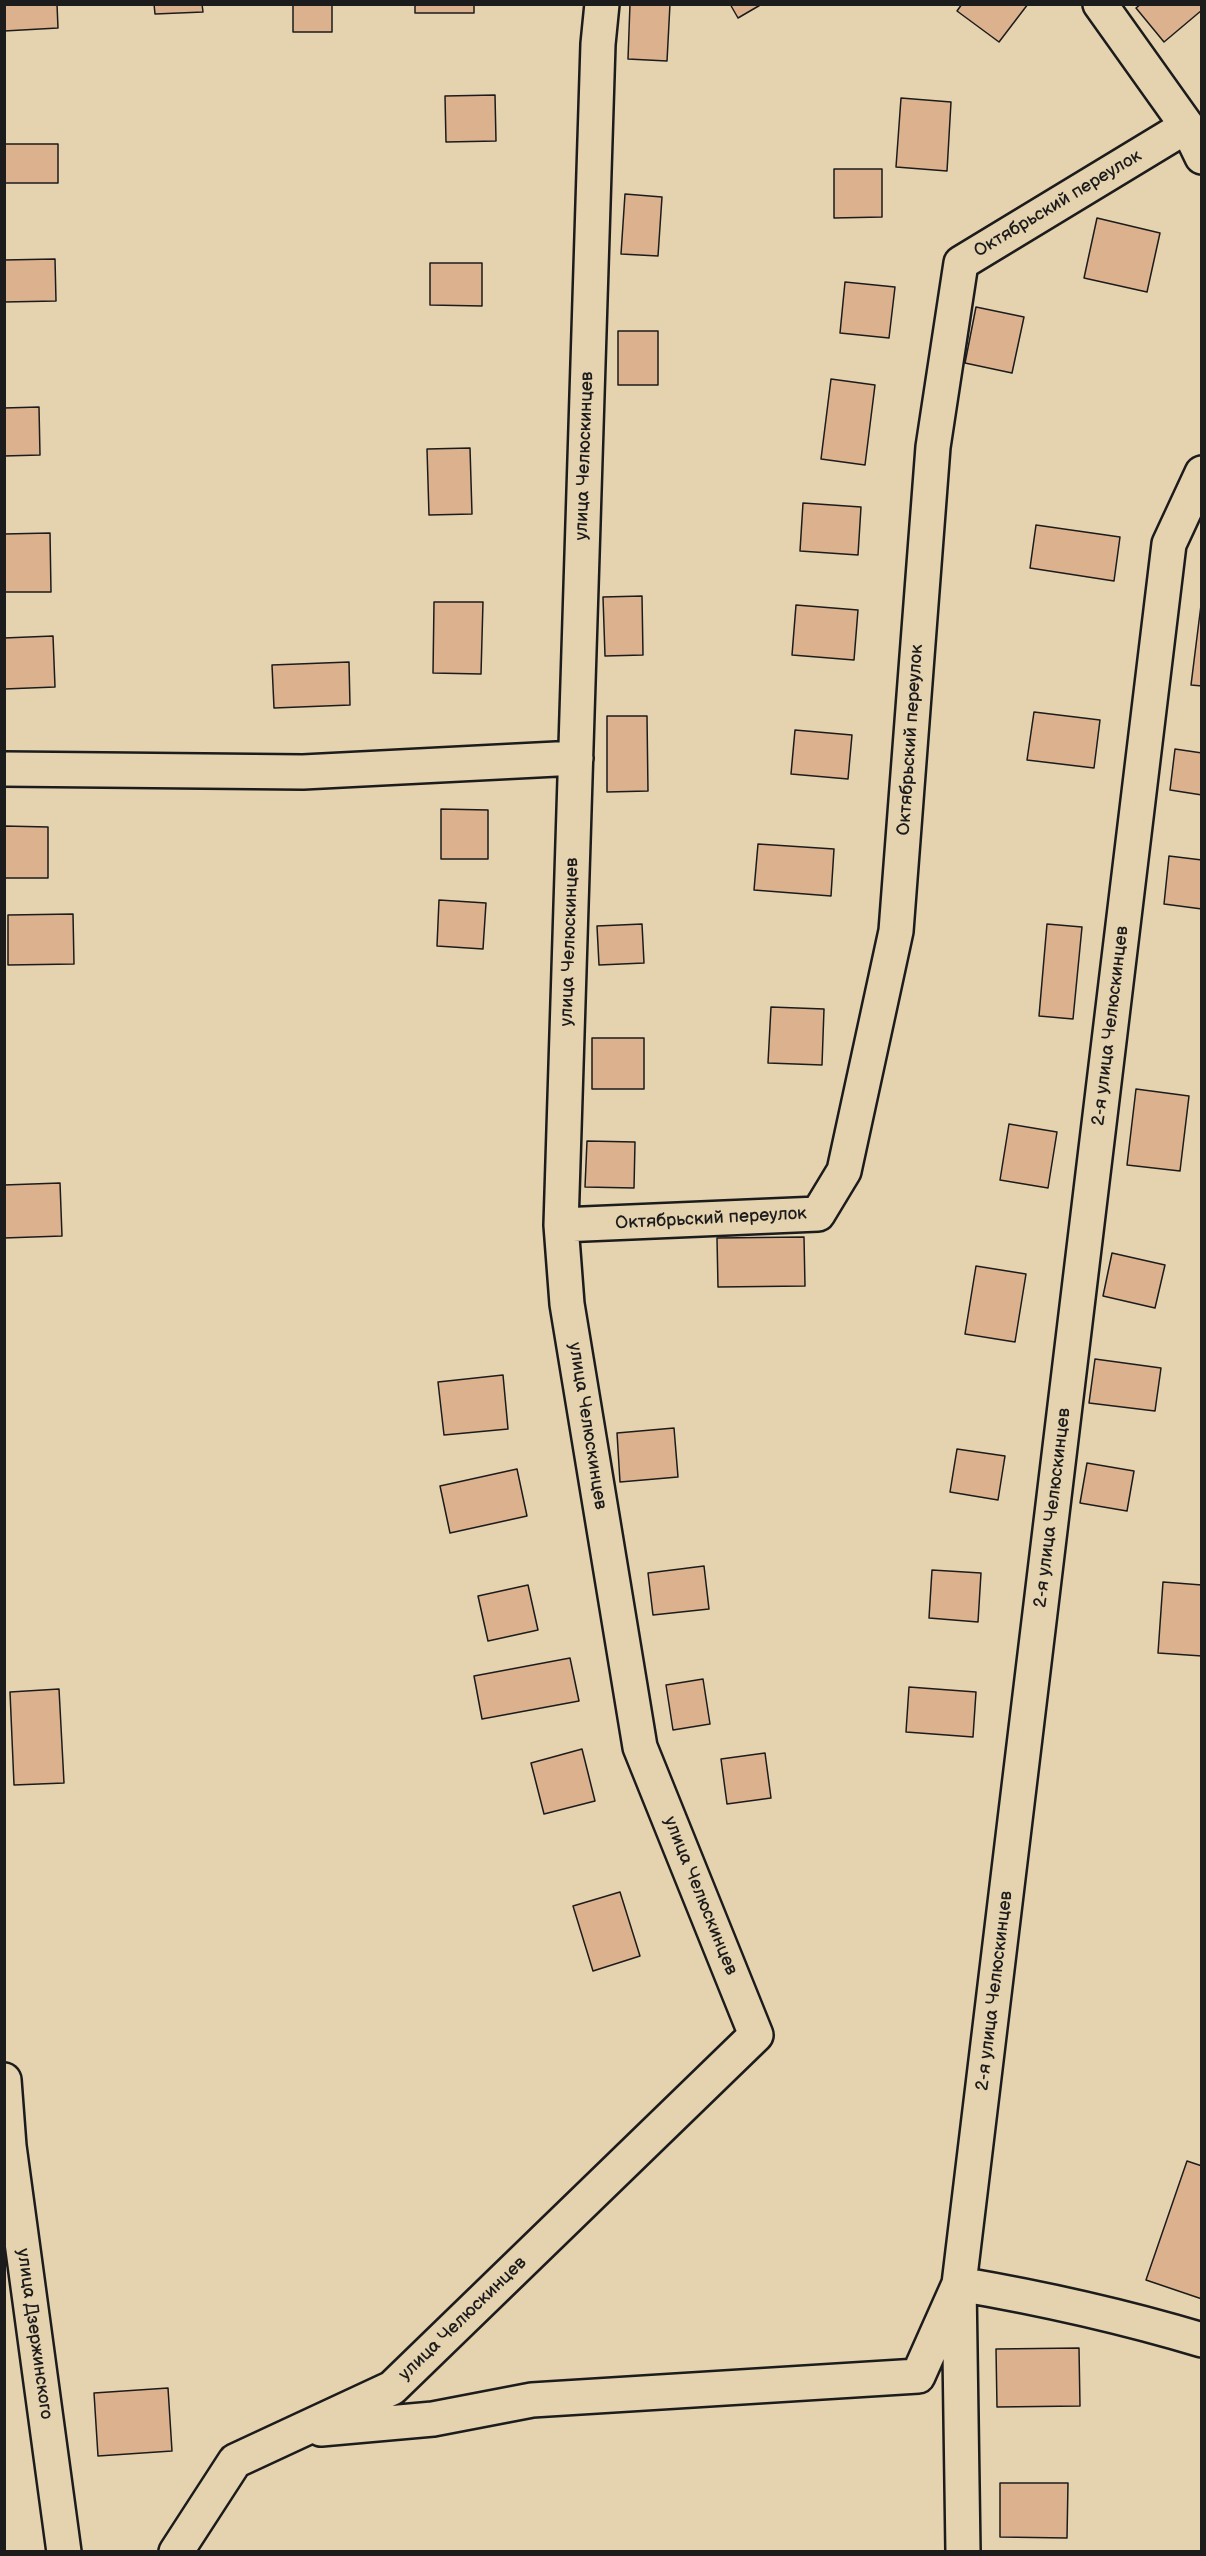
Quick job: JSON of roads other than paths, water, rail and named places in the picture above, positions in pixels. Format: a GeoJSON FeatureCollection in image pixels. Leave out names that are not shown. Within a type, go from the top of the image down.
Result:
{"type":"FeatureCollection","features":[{"type":"Feature","properties":{"kind":"street","name":"улица Челюскинцев"},"geometry":{"type":"LineString","coordinates":[[176,2552],[235,2461],[392,2388],[756,2035],[640,1747],[567,1304],[561,1225],[598,56],[602,4]]}},
{"type":"Feature","properties":{"kind":"street"},"geometry":{"type":"LineString","coordinates":[[1100,4],[1186,126],[1202,157]]}},
{"type":"Feature","properties":{"kind":"street","name":"Октябрьский переулок"},"geometry":{"type":"LineString","coordinates":[[561,1225],[818,1214],[844,1171],[896,931],[933,447],[961,263],[1186,126]]}},
{"type":"Feature","properties":{"kind":"street","name":"2-я улица Челюскинцев"},"geometry":{"type":"LineString","coordinates":[[963,2552],[959,2284],[1169,544],[1202,473]]}},
{"type":"Feature","properties":{"kind":"street"},"geometry":{"type":"LineString","coordinates":[[4,769],[303,772],[576,759]]}},
{"type":"Feature","properties":{"kind":"street","name":"улица Дзержинского"},"geometry":{"type":"LineString","coordinates":[[4,2080],[9,2146],[64,2552]]}},
{"type":"Feature","properties":{"kind":"street"},"geometry":{"type":"LineString","coordinates":[[307,2428],[329,2429],[433,2419],[532,2400],[918,2376],[959,2284],[1020,2295],[1144,2323],[1202,2340]]}}]}
